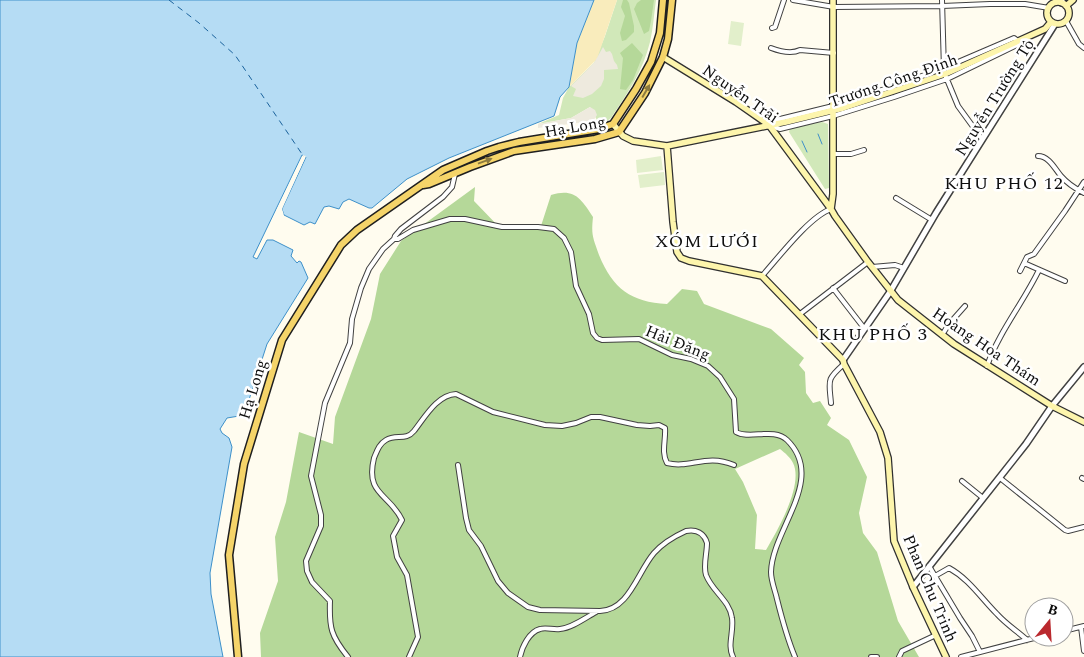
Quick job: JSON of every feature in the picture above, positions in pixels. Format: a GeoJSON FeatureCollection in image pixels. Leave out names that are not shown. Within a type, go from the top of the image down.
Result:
{"type":"FeatureCollection","features":[{"type":"Feature","properties":{"kind":"main road"},"geometry":{"type":"LineString","coordinates":[[613,124],[651,62],[660,33],[663,0]]}},
{"type":"Feature","properties":{"kind":"main road"},"geometry":{"type":"LineString","coordinates":[[619,132],[645,94],[663,57],[669,31],[672,0]]}},
{"type":"Feature","properties":{"kind":"main road"},"geometry":{"type":"LineString","coordinates":[[1063,3],[1069,14],[1066,21],[1062,24],[1053,23],[1048,17],[1048,8],[1053,4],[1073,0]]}},
{"type":"Feature","properties":{"kind":"main road"},"geometry":{"type":"LineString","coordinates":[[831,208],[834,3]]}},
{"type":"Feature","properties":{"kind":"main road","name":"Trương Công Định"},"geometry":{"type":"LineString","coordinates":[[613,124],[623,136],[633,142],[667,146],[769,126],[833,111],[945,74],[1053,23]]}},
{"type":"Feature","properties":{"kind":"main road","name":"Nguyễn Trãi"},"geometry":{"type":"LineString","coordinates":[[663,57],[736,102],[769,126],[831,208]]}},
{"type":"Feature","properties":{"kind":"main road","name":"Hạ Long"},"geometry":{"type":"LineString","coordinates":[[423,185],[454,174],[513,148],[599,129],[613,124]]}},
{"type":"Feature","properties":{"kind":"main road","name":"Hạ Long"},"geometry":{"type":"LineString","coordinates":[[238,657],[229,555],[244,464],[279,348],[341,245],[357,230],[404,196],[423,185],[429,178],[487,151],[595,139],[619,132]]}},
{"type":"Feature","properties":{"kind":"main road"},"geometry":{"type":"LineString","coordinates":[[667,146],[673,222],[677,252],[681,258],[689,262],[762,276]]}},
{"type":"Feature","properties":{"kind":"main road"},"geometry":{"type":"LineString","coordinates":[[452,166],[454,174]]}},
{"type":"Feature","properties":{"kind":"main road","name":"Hoàng Hoa Thám"},"geometry":{"type":"LineString","coordinates":[[831,208],[834,216],[890,292],[898,300],[954,344],[987,366],[1052,406],[1084,422]]}},
{"type":"Feature","properties":{"kind":"main road","name":"Phan Chu Trinh"},"geometry":{"type":"LineString","coordinates":[[762,276],[800,314],[843,362],[880,432],[889,468],[893,534],[913,587],[946,657]]}},
{"type":"Feature","properties":{"kind":"street"},"geometry":{"type":"LineString","coordinates":[[772,28],[775,27],[784,0]]}},
{"type":"Feature","properties":{"kind":"street"},"geometry":{"type":"LineString","coordinates":[[793,0],[942,6],[1026,4],[1048,8]]}},
{"type":"Feature","properties":{"kind":"street"},"geometry":{"type":"LineString","coordinates":[[942,0],[945,74],[958,106],[982,139]]}},
{"type":"Feature","properties":{"kind":"street"},"geometry":{"type":"LineString","coordinates":[[1066,21],[1079,44],[1084,48]]}},
{"type":"Feature","properties":{"kind":"street","name":"Nguyễn Trường Tộ"},"geometry":{"type":"LineString","coordinates":[[843,362],[864,328],[890,292],[1053,23]]}},
{"type":"Feature","properties":{"kind":"street"},"geometry":{"type":"LineString","coordinates":[[771,48],[796,52],[806,50],[834,53]]}},
{"type":"Feature","properties":{"kind":"street"},"geometry":{"type":"LineString","coordinates":[[833,154],[851,154],[864,150]]}},
{"type":"Feature","properties":{"kind":"street"},"geometry":{"type":"LineString","coordinates":[[1038,156],[1049,160],[1062,177],[1084,193]]}},
{"type":"Feature","properties":{"kind":"street"},"geometry":{"type":"LineString","coordinates":[[348,657],[336,641],[330,624],[330,601],[312,582],[307,571],[306,561],[322,526],[311,476],[325,403],[350,343],[352,319],[369,269],[401,229],[443,197],[452,186],[454,174]]}},
{"type":"Feature","properties":{"kind":"street"},"geometry":{"type":"LineString","coordinates":[[1020,271],[1027,257],[1034,254],[1065,212],[1084,182]]}},
{"type":"Feature","properties":{"kind":"street"},"geometry":{"type":"LineString","coordinates":[[896,198],[932,220]]}},
{"type":"Feature","properties":{"kind":"street"},"geometry":{"type":"LineString","coordinates":[[762,276],[822,212],[831,208]]}},
{"type":"Feature","properties":{"kind":"street","name":"Hải Đăng"},"geometry":{"type":"LineString","coordinates":[[394,240],[413,230],[450,219],[466,219],[502,227],[554,229],[564,238],[571,252],[576,286],[589,314],[593,333],[598,338],[602,340],[639,339],[672,355],[705,364],[720,377],[734,399],[736,432],[740,434],[775,434],[786,439],[797,453],[801,464],[802,476],[794,508],[778,540],[771,574],[784,630],[795,657]]}},
{"type":"Feature","properties":{"kind":"street"},"geometry":{"type":"LineString","coordinates":[[1024,263],[1065,280]]}},
{"type":"Feature","properties":{"kind":"street"},"geometry":{"type":"LineString","coordinates":[[800,314],[834,288],[870,265],[895,265],[904,268]]}},
{"type":"Feature","properties":{"kind":"street"},"geometry":{"type":"LineString","coordinates":[[987,366],[994,347],[1027,295],[1039,270]]}},
{"type":"Feature","properties":{"kind":"street"},"geometry":{"type":"LineString","coordinates":[[834,288],[864,328]]}},
{"type":"Feature","properties":{"kind":"street"},"geometry":{"type":"LineString","coordinates":[[942,334],[965,306]]}},
{"type":"Feature","properties":{"kind":"street"},"geometry":{"type":"LineString","coordinates":[[831,403],[829,381],[843,362]]}},
{"type":"Feature","properties":{"kind":"street"},"geometry":{"type":"LineString","coordinates":[[913,587],[1000,478],[1052,406],[1084,368]]}},
{"type":"Feature","properties":{"kind":"street"},"geometry":{"type":"LineString","coordinates":[[409,657],[418,637],[407,575],[398,557],[393,536],[402,520],[391,503],[374,486],[371,475],[380,444],[389,438],[402,438],[410,435],[431,407],[446,396],[456,394],[493,412],[545,425],[562,426],[591,417],[600,417],[637,425],[659,425],[665,428],[666,436],[663,456],[667,463],[675,465],[718,460],[734,465]]}},
{"type":"Feature","properties":{"kind":"street"},"geometry":{"type":"LineString","coordinates":[[458,465],[469,530],[481,546],[498,581],[508,593],[528,607],[540,610],[608,611],[620,603],[632,587],[646,562],[657,550],[680,533],[694,530],[700,532],[706,539],[706,575],[731,612],[730,650],[733,657]]}},
{"type":"Feature","properties":{"kind":"street"},"geometry":{"type":"LineString","coordinates":[[1000,478],[1064,530],[1068,531],[1084,527]]}},
{"type":"Feature","properties":{"kind":"street"},"geometry":{"type":"LineString","coordinates":[[962,481],[983,498]]}},
{"type":"Feature","properties":{"kind":"street"},"geometry":{"type":"LineString","coordinates":[[930,566],[980,652]]}},
{"type":"Feature","properties":{"kind":"street"},"geometry":{"type":"LineString","coordinates":[[935,576],[949,568],[955,571],[969,583],[998,615],[1024,637]]}},
{"type":"Feature","properties":{"kind":"street"},"geometry":{"type":"LineString","coordinates":[[520,657],[532,633],[540,629],[560,629],[569,626],[598,611]]}},
{"type":"Feature","properties":{"kind":"street"},"geometry":{"type":"LineString","coordinates":[[1082,626],[1084,651]]}},
{"type":"Feature","properties":{"kind":"street"},"geometry":{"type":"LineString","coordinates":[[899,657],[902,652],[936,635]]}},
{"type":"Feature","properties":{"kind":"street"},"geometry":{"type":"LineString","coordinates":[[961,657],[1024,641]]}},
{"type":"Feature","properties":{"kind":"street"},"geometry":{"type":"LineString","coordinates":[[870,657],[877,657]]}},
{"type":"Feature","properties":{"kind":"green space"},"geometry":{"type":"Polygon","coordinates":[[[617,0],[656,0],[647,53],[634,82],[623,100],[611,118],[606,122],[598,122],[590,107],[571,118],[538,124],[559,115],[563,98],[569,87],[594,63],[617,0]]]}},
{"type":"Feature","properties":{"kind":"green space"},"geometry":{"type":"Polygon","coordinates":[[[623,0],[627,0],[629,3],[634,32],[626,40],[622,41],[620,33],[625,16],[621,7],[623,0]]]}},
{"type":"Feature","properties":{"kind":"green space"},"geometry":{"type":"Polygon","coordinates":[[[641,0],[654,0],[649,31],[644,34],[634,9],[641,0]]]}},
{"type":"Feature","properties":{"kind":"green space"},"geometry":{"type":"Polygon","coordinates":[[[731,21],[744,23],[741,46],[728,44],[731,21]]]}},
{"type":"Feature","properties":{"kind":"green space"},"geometry":{"type":"Polygon","coordinates":[[[632,43],[643,55],[633,80],[626,90],[620,89],[623,58],[620,53],[632,43]]]}},
{"type":"Feature","properties":{"kind":"green space"},"geometry":{"type":"Polygon","coordinates":[[[822,122],[828,124],[829,188],[825,189],[789,132],[790,128],[822,122]]]}},
{"type":"Feature","properties":{"kind":"green space"},"geometry":{"type":"Polygon","coordinates":[[[661,156],[663,170],[637,173],[636,160],[661,156]]]}},
{"type":"Feature","properties":{"kind":"green space"},"geometry":{"type":"Polygon","coordinates":[[[664,172],[665,185],[640,188],[638,175],[664,172]]]}},
{"type":"Feature","properties":{"kind":"green space"},"geometry":{"type":"Polygon","coordinates":[[[475,187],[474,201],[501,229],[540,229],[551,195],[559,193],[572,194],[581,200],[593,217],[593,236],[604,267],[610,277],[625,292],[643,300],[667,304],[682,289],[697,291],[704,304],[771,329],[804,358],[799,365],[805,372],[806,393],[813,403],[820,401],[831,418],[827,425],[849,440],[867,477],[859,513],[863,533],[877,552],[898,621],[919,657],[261,657],[260,633],[278,581],[275,537],[286,502],[299,432],[333,444],[335,417],[371,319],[380,274],[401,241],[475,187]],[[780,449],[735,469],[743,482],[757,515],[755,549],[766,550],[788,508],[795,483],[792,461],[780,449]]]}},
{"type":"Feature","properties":{"kind":"sand"},"geometry":{"type":"Polygon","coordinates":[[[594,0],[617,0],[597,59],[569,87],[577,43],[594,0]]]}},
{"type":"Feature","properties":{"kind":"shaded area"},"geometry":{"type":"Polygon","coordinates":[[[603,47],[606,52],[610,51],[618,69],[604,70],[604,79],[601,86],[592,94],[583,98],[573,96],[576,89],[571,86],[594,63],[603,47]]]}},
{"type":"Feature","properties":{"kind":"shaded area"},"geometry":{"type":"Polygon","coordinates":[[[590,107],[595,110],[597,115],[593,121],[538,128],[538,124],[571,118],[590,107]]]}},
{"type":"Feature","properties":{"kind":"water"},"geometry":{"type":"Polygon","coordinates":[[[0,0],[594,0],[577,43],[569,87],[560,97],[554,116],[449,158],[407,179],[372,208],[349,199],[343,202],[339,209],[329,206],[324,207],[315,224],[310,222],[304,225],[284,215],[282,209],[306,157],[302,155],[253,257],[257,259],[267,240],[273,240],[293,250],[291,256],[297,263],[301,262],[308,278],[267,344],[246,409],[239,416],[227,418],[220,429],[229,438],[232,447],[210,573],[211,594],[223,657],[0,657],[0,0]]]}},
{"type":"Feature","properties":{"kind":"pier"},"geometry":{"type":"Polygon","coordinates":[[[303,155],[306,156],[282,209],[284,215],[279,209],[278,212],[276,211],[303,155]]]}},
{"type":"Feature","properties":{"kind":"waterway"},"geometry":{"type":"LineString","coordinates":[[818,134],[822,144]]}},
{"type":"Feature","properties":{"kind":"waterway"},"geometry":{"type":"LineString","coordinates":[[802,141],[807,152]]}},
{"type":"Feature","properties":{"kind":"ferry route"},"geometry":{"type":"LineString","coordinates":[[169,0],[199,23],[235,55],[304,157]]}},
{"type":"Feature","properties":{"kind":"district","name":"KHU PHỐ 12"},"geometry":{"type":"Point","coordinates":[1004,183]}},
{"type":"Feature","properties":{"kind":"district","name":"XÓM LƯỚI"},"geometry":{"type":"Point","coordinates":[707,241]}},
{"type":"Feature","properties":{"kind":"district","name":"KHU PHỐ 3"},"geometry":{"type":"Point","coordinates":[873,334]}}]}
